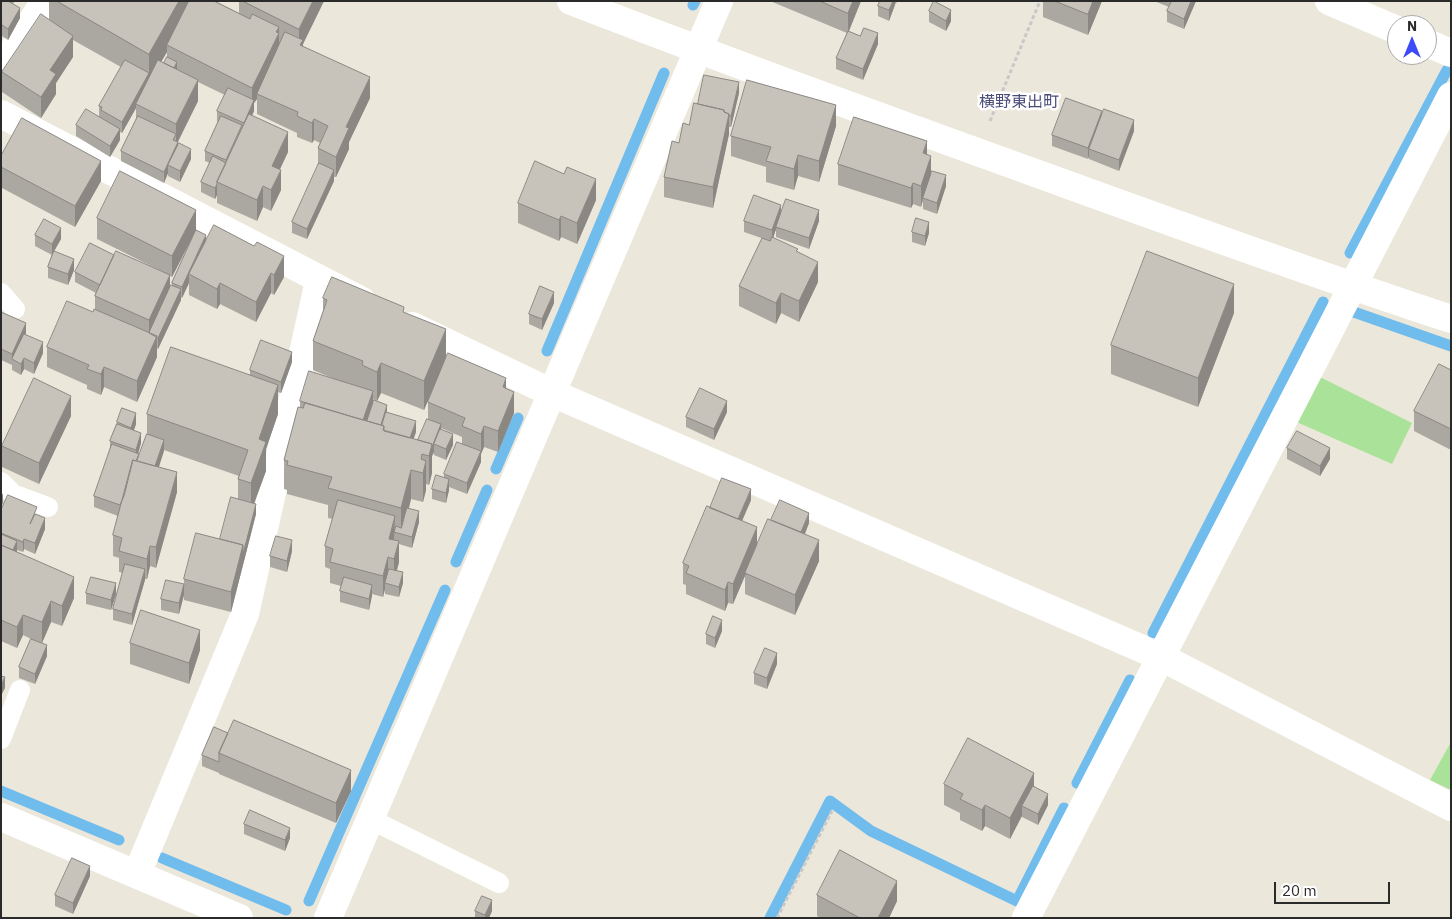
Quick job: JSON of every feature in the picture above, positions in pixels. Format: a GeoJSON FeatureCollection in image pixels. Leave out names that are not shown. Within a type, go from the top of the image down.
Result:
{"type":"FeatureCollection","features":[{"type":"Feature","properties":{"kind":"street"},"geometry":{"type":"LineString","coordinates":[[1,69],[45,1]]}},
{"type":"Feature","properties":{"kind":"street"},"geometry":{"type":"LineString","coordinates":[[572,1],[698,50],[977,152],[1352,287],[1451,319]]}},
{"type":"Feature","properties":{"kind":"street"},"geometry":{"type":"LineString","coordinates":[[328,918],[719,1]]}},
{"type":"Feature","properties":{"kind":"street"},"geometry":{"type":"LineString","coordinates":[[1329,1],[1387,26]]}},
{"type":"Feature","properties":{"kind":"street"},"geometry":{"type":"LineString","coordinates":[[1437,47],[1451,53]]}},
{"type":"Feature","properties":{"kind":"street"},"geometry":{"type":"LineString","coordinates":[[1026,918],[1451,96]]}},
{"type":"Feature","properties":{"kind":"street"},"geometry":{"type":"LineString","coordinates":[[1,114],[320,281],[552,393],[1161,657],[1451,806]]}},
{"type":"Feature","properties":{"kind":"street"},"geometry":{"type":"LineString","coordinates":[[137,874],[245,614],[283,403],[320,281]]}},
{"type":"Feature","properties":{"kind":"street"},"geometry":{"type":"LineString","coordinates":[[2,821],[137,874],[239,918]]}},
{"type":"Feature","properties":{"kind":"lane"},"geometry":{"type":"LineString","coordinates":[[1,293],[15,310]]}},
{"type":"Feature","properties":{"kind":"lane"},"geometry":{"type":"LineString","coordinates":[[1,482],[13,494],[48,506]]}},
{"type":"Feature","properties":{"kind":"lane"},"geometry":{"type":"LineString","coordinates":[[1,738],[20,690]]}},
{"type":"Feature","properties":{"kind":"lane"},"geometry":{"type":"LineString","coordinates":[[370,819],[499,883]]}},
{"type":"Feature","properties":{"kind":"path"},"geometry":{"type":"LineString","coordinates":[[977,152],[1040,1]]}},
{"type":"Feature","properties":{"kind":"path"},"geometry":{"type":"LineString","coordinates":[[777,918],[832,811]]}},
{"type":"Feature","properties":{"kind":"green space"},"geometry":{"type":"Polygon","coordinates":[[[1316,375],[1412,423],[1392,464],[1292,420],[1316,375]]]}},
{"type":"Feature","properties":{"kind":"green space"},"geometry":{"type":"Polygon","coordinates":[[[1451,742],[1451,790],[1430,780],[1451,742]]]}},
{"type":"Feature","properties":{"kind":"building"},"geometry":{"type":"Polygon","coordinates":[[[1,1],[8,1],[20,8],[8,29],[2,25],[1,1]]]}},
{"type":"Feature","properties":{"kind":"building"},"geometry":{"type":"Polygon","coordinates":[[[57,1],[179,1],[149,54],[57,1]]]}},
{"type":"Feature","properties":{"kind":"building"},"geometry":{"type":"Polygon","coordinates":[[[189,1],[214,1],[250,19],[252,14],[279,27],[276,32],[279,33],[252,88],[167,45],[189,1]]]}},
{"type":"Feature","properties":{"kind":"building"},"geometry":{"type":"Polygon","coordinates":[[[243,1],[313,1],[299,29],[243,1]]]}},
{"type":"Feature","properties":{"kind":"building"},"geometry":{"type":"Polygon","coordinates":[[[820,1],[853,1],[848,13],[820,1]]]}},
{"type":"Feature","properties":{"kind":"building"},"geometry":{"type":"Polygon","coordinates":[[[880,1],[893,1],[889,10],[878,6],[880,1]]]}},
{"type":"Feature","properties":{"kind":"building"},"geometry":{"type":"Polygon","coordinates":[[[934,1],[951,10],[946,21],[929,11],[934,1]]]}},
{"type":"Feature","properties":{"kind":"building"},"geometry":{"type":"Polygon","coordinates":[[[1055,1],[1093,1],[1088,14],[1055,1]]]}},
{"type":"Feature","properties":{"kind":"building"},"geometry":{"type":"Polygon","coordinates":[[[1172,1],[1191,1],[1184,19],[1167,11],[1172,1]]]}},
{"type":"Feature","properties":{"kind":"building"},"geometry":{"type":"Polygon","coordinates":[[[41,14],[73,36],[50,70],[56,74],[41,97],[2,72],[41,14]]]}},
{"type":"Feature","properties":{"kind":"building"},"geometry":{"type":"Polygon","coordinates":[[[864,28],[878,33],[863,69],[836,58],[848,31],[860,36],[864,28]]]}},
{"type":"Feature","properties":{"kind":"building"},"geometry":{"type":"Polygon","coordinates":[[[285,32],[303,40],[300,45],[370,77],[346,127],[349,128],[336,157],[318,148],[328,126],[314,119],[312,123],[297,116],[298,112],[257,94],[285,32]]]}},
{"type":"Feature","properties":{"kind":"building"},"geometry":{"type":"Polygon","coordinates":[[[167,57],[177,62],[174,68],[164,63],[167,57]]]}},
{"type":"Feature","properties":{"kind":"building"},"geometry":{"type":"Polygon","coordinates":[[[125,60],[149,73],[122,122],[101,110],[102,107],[99,106],[125,60]]]}},
{"type":"Feature","properties":{"kind":"building"},"geometry":{"type":"Polygon","coordinates":[[[158,60],[198,80],[176,124],[136,104],[158,60]]]}},
{"type":"Feature","properties":{"kind":"building"},"geometry":{"type":"Polygon","coordinates":[[[704,75],[739,82],[731,116],[724,112],[724,110],[698,104],[704,75]]]}},
{"type":"Feature","properties":{"kind":"building"},"geometry":{"type":"Polygon","coordinates":[[[747,80],[836,105],[819,161],[798,155],[794,169],[766,161],[771,147],[731,136],[747,80]]]}},
{"type":"Feature","properties":{"kind":"building"},"geometry":{"type":"Polygon","coordinates":[[[228,88],[254,100],[244,123],[217,111],[228,88]]]}},
{"type":"Feature","properties":{"kind":"building"},"geometry":{"type":"Polygon","coordinates":[[[1066,98],[1102,111],[1088,148],[1052,135],[1066,98]]]}},
{"type":"Feature","properties":{"kind":"building"},"geometry":{"type":"Polygon","coordinates":[[[694,103],[724,110],[724,112],[729,114],[713,187],[664,177],[672,141],[679,143],[683,123],[689,125],[694,103]]]}},
{"type":"Feature","properties":{"kind":"building"},"geometry":{"type":"Polygon","coordinates":[[[86,109],[120,129],[110,146],[76,125],[86,109]]]}},
{"type":"Feature","properties":{"kind":"building"},"geometry":{"type":"Polygon","coordinates":[[[1104,109],[1134,120],[1119,160],[1089,149],[1104,109]]]}},
{"type":"Feature","properties":{"kind":"building"},"geometry":{"type":"Polygon","coordinates":[[[249,114],[288,132],[272,166],[281,170],[271,190],[263,186],[257,200],[217,182],[249,114]]]}},
{"type":"Feature","properties":{"kind":"building"},"geometry":{"type":"Polygon","coordinates":[[[138,116],[176,134],[173,140],[178,142],[164,172],[121,151],[138,116]]]}},
{"type":"Feature","properties":{"kind":"building"},"geometry":{"type":"Polygon","coordinates":[[[221,116],[242,125],[226,160],[205,151],[221,116]]]}},
{"type":"Feature","properties":{"kind":"building"},"geometry":{"type":"Polygon","coordinates":[[[854,117],[927,141],[923,153],[931,156],[921,186],[913,183],[911,188],[838,164],[854,117]]]}},
{"type":"Feature","properties":{"kind":"building"},"geometry":{"type":"Polygon","coordinates":[[[22,118],[101,161],[75,206],[1,167],[1,156],[22,118]]]}},
{"type":"Feature","properties":{"kind":"building"},"geometry":{"type":"Polygon","coordinates":[[[179,143],[191,149],[180,171],[168,165],[179,143]]]}},
{"type":"Feature","properties":{"kind":"building"},"geometry":{"type":"Polygon","coordinates":[[[213,156],[226,163],[215,188],[201,182],[213,156]]]}},
{"type":"Feature","properties":{"kind":"building"},"geometry":{"type":"Polygon","coordinates":[[[535,161],[564,174],[567,167],[596,179],[577,223],[561,216],[559,220],[518,203],[535,161]]]}},
{"type":"Feature","properties":{"kind":"building"},"geometry":{"type":"Polygon","coordinates":[[[319,163],[334,170],[307,229],[292,222],[319,163]]]}},
{"type":"Feature","properties":{"kind":"building"},"geometry":{"type":"Polygon","coordinates":[[[120,171],[196,210],[172,256],[97,218],[120,171]]]}},
{"type":"Feature","properties":{"kind":"building"},"geometry":{"type":"Polygon","coordinates":[[[932,171],[946,175],[937,203],[923,198],[932,171]]]}},
{"type":"Feature","properties":{"kind":"building"},"geometry":{"type":"Polygon","coordinates":[[[754,195],[781,205],[772,230],[744,221],[754,195]]]}},
{"type":"Feature","properties":{"kind":"building"},"geometry":{"type":"Polygon","coordinates":[[[786,199],[819,210],[809,238],[776,227],[786,199]]]}},
{"type":"Feature","properties":{"kind":"building"},"geometry":{"type":"Polygon","coordinates":[[[916,218],[929,222],[925,236],[912,232],[916,218]]]}},
{"type":"Feature","properties":{"kind":"building"},"geometry":{"type":"Polygon","coordinates":[[[44,219],[61,228],[52,244],[35,235],[44,219]]]}},
{"type":"Feature","properties":{"kind":"building"},"geometry":{"type":"Polygon","coordinates":[[[214,225],[254,246],[257,242],[284,256],[274,275],[271,273],[256,302],[220,283],[217,289],[189,274],[214,225]]]}},
{"type":"Feature","properties":{"kind":"building"},"geometry":{"type":"Polygon","coordinates":[[[196,230],[206,235],[182,287],[172,283],[196,230]]]}},
{"type":"Feature","properties":{"kind":"building"},"geometry":{"type":"Polygon","coordinates":[[[772,237],[798,249],[796,251],[818,262],[799,301],[781,293],[776,303],[739,286],[762,238],[770,241],[772,237]]]}},
{"type":"Feature","properties":{"kind":"building"},"geometry":{"type":"Polygon","coordinates":[[[90,243],[114,255],[100,285],[75,272],[90,243]]]}},
{"type":"Feature","properties":{"kind":"building"},"geometry":{"type":"Polygon","coordinates":[[[54,251],[74,259],[68,274],[48,267],[54,251]]]}},
{"type":"Feature","properties":{"kind":"building"},"geometry":{"type":"Polygon","coordinates":[[[116,251],[170,275],[149,320],[95,296],[116,251]]]}},
{"type":"Feature","properties":{"kind":"building"},"geometry":{"type":"Polygon","coordinates":[[[1147,251],[1234,284],[1198,378],[1111,345],[1147,251]]]}},
{"type":"Feature","properties":{"kind":"building"},"geometry":{"type":"Polygon","coordinates":[[[332,277],[404,307],[403,312],[446,329],[424,381],[381,363],[377,372],[362,365],[363,361],[313,341],[327,300],[323,298],[332,277]]]}},
{"type":"Feature","properties":{"kind":"building"},"geometry":{"type":"Polygon","coordinates":[[[171,285],[181,289],[158,338],[149,333],[171,285]]]}},
{"type":"Feature","properties":{"kind":"building"},"geometry":{"type":"Polygon","coordinates":[[[540,286],[554,292],[542,319],[529,314],[540,286]]]}},
{"type":"Feature","properties":{"kind":"building"},"geometry":{"type":"Polygon","coordinates":[[[67,301],[93,312],[94,309],[157,336],[137,381],[104,367],[101,374],[87,369],[89,365],[47,347],[67,301]]]}},
{"type":"Feature","properties":{"kind":"building"},"geometry":{"type":"Polygon","coordinates":[[[1,312],[26,323],[12,354],[1,349],[1,312]]]}},
{"type":"Feature","properties":{"kind":"building"},"geometry":{"type":"Polygon","coordinates":[[[24,334],[43,342],[34,363],[24,358],[21,364],[12,359],[24,334]]]}},
{"type":"Feature","properties":{"kind":"building"},"geometry":{"type":"Polygon","coordinates":[[[261,340],[292,352],[281,382],[250,370],[261,340]]]}},
{"type":"Feature","properties":{"kind":"building"},"geometry":{"type":"Polygon","coordinates":[[[171,347],[278,385],[259,439],[266,442],[251,483],[238,479],[248,450],[147,414],[171,347]]]}},
{"type":"Feature","properties":{"kind":"building"},"geometry":{"type":"Polygon","coordinates":[[[448,353],[506,378],[503,387],[514,392],[498,431],[484,426],[481,434],[462,426],[465,418],[428,402],[448,353]]]}},
{"type":"Feature","properties":{"kind":"building"},"geometry":{"type":"Polygon","coordinates":[[[1439,364],[1451,370],[1451,429],[1414,411],[1439,364]]]}},
{"type":"Feature","properties":{"kind":"building"},"geometry":{"type":"Polygon","coordinates":[[[309,371],[373,391],[363,420],[300,401],[309,371]]]}},
{"type":"Feature","properties":{"kind":"building"},"geometry":{"type":"Polygon","coordinates":[[[34,378],[71,396],[39,463],[2,446],[34,378]]]}},
{"type":"Feature","properties":{"kind":"building"},"geometry":{"type":"Polygon","coordinates":[[[700,388],[727,401],[714,429],[686,417],[700,388]]]}},
{"type":"Feature","properties":{"kind":"building"},"geometry":{"type":"Polygon","coordinates":[[[374,400],[387,405],[381,425],[367,421],[374,400]]]}},
{"type":"Feature","properties":{"kind":"building"},"geometry":{"type":"Polygon","coordinates":[[[305,403],[384,426],[383,430],[432,444],[429,456],[422,454],[421,459],[426,461],[423,473],[411,470],[401,508],[328,488],[332,477],[287,465],[288,461],[284,460],[298,407],[303,408],[305,403]]]}},
{"type":"Feature","properties":{"kind":"building"},"geometry":{"type":"Polygon","coordinates":[[[122,408],[136,413],[131,428],[117,422],[122,408]]]}},
{"type":"Feature","properties":{"kind":"building"},"geometry":{"type":"Polygon","coordinates":[[[386,412],[416,421],[410,438],[384,431],[384,426],[382,425],[386,412]]]}},
{"type":"Feature","properties":{"kind":"building"},"geometry":{"type":"Polygon","coordinates":[[[427,419],[441,424],[432,447],[432,444],[418,440],[427,419]]]}},
{"type":"Feature","properties":{"kind":"building"},"geometry":{"type":"Polygon","coordinates":[[[117,424],[141,433],[136,450],[110,441],[117,424]]]}},
{"type":"Feature","properties":{"kind":"building"},"geometry":{"type":"Polygon","coordinates":[[[440,429],[453,434],[446,449],[434,444],[440,429]]]}},
{"type":"Feature","properties":{"kind":"building"},"geometry":{"type":"Polygon","coordinates":[[[1297,431],[1330,448],[1320,466],[1287,448],[1297,431]]]}},
{"type":"Feature","properties":{"kind":"building"},"geometry":{"type":"Polygon","coordinates":[[[147,434],[164,440],[155,466],[137,461],[147,434]]]}},
{"type":"Feature","properties":{"kind":"building"},"geometry":{"type":"Polygon","coordinates":[[[457,442],[481,451],[467,483],[444,474],[457,442]]]}},
{"type":"Feature","properties":{"kind":"building"},"geometry":{"type":"Polygon","coordinates":[[[112,444],[139,454],[136,461],[133,460],[120,505],[94,496],[112,444]]]}},
{"type":"Feature","properties":{"kind":"building"},"geometry":{"type":"Polygon","coordinates":[[[133,460],[177,472],[156,547],[150,546],[147,559],[119,551],[122,538],[113,535],[133,460]]]}},
{"type":"Feature","properties":{"kind":"building"},"geometry":{"type":"Polygon","coordinates":[[[436,475],[449,479],[446,493],[432,489],[436,475]]]}},
{"type":"Feature","properties":{"kind":"building"},"geometry":{"type":"Polygon","coordinates":[[[722,478],[751,489],[738,519],[710,508],[722,478]]]}},
{"type":"Feature","properties":{"kind":"building"},"geometry":{"type":"Polygon","coordinates":[[[8,495],[37,507],[30,524],[35,514],[45,518],[35,543],[24,539],[23,542],[1,533],[1,510],[8,495]]]}},
{"type":"Feature","properties":{"kind":"building"},"geometry":{"type":"Polygon","coordinates":[[[231,497],[256,504],[243,554],[243,545],[220,539],[231,497]]]}},
{"type":"Feature","properties":{"kind":"building"},"geometry":{"type":"Polygon","coordinates":[[[338,500],[395,516],[389,539],[399,541],[394,559],[388,557],[383,576],[330,562],[333,549],[325,546],[338,500]]]}},
{"type":"Feature","properties":{"kind":"building"},"geometry":{"type":"Polygon","coordinates":[[[780,500],[809,513],[801,532],[771,520],[780,500]]]}},
{"type":"Feature","properties":{"kind":"building"},"geometry":{"type":"Polygon","coordinates":[[[707,506],[757,527],[733,584],[728,582],[725,590],[686,573],[689,566],[683,563],[707,506]]]}},
{"type":"Feature","properties":{"kind":"building"},"geometry":{"type":"Polygon","coordinates":[[[407,508],[419,511],[412,537],[394,532],[396,526],[401,528],[407,508]]]}},
{"type":"Feature","properties":{"kind":"building"},"geometry":{"type":"Polygon","coordinates":[[[768,519],[819,540],[795,595],[745,573],[768,519]]]}},
{"type":"Feature","properties":{"kind":"building"},"geometry":{"type":"Polygon","coordinates":[[[196,533],[243,545],[231,592],[184,579],[196,533]]]}},
{"type":"Feature","properties":{"kind":"building"},"geometry":{"type":"Polygon","coordinates":[[[1,534],[17,541],[13,550],[1,545],[1,534]]]}},
{"type":"Feature","properties":{"kind":"building"},"geometry":{"type":"Polygon","coordinates":[[[276,536],[292,540],[287,561],[270,556],[276,536]]]}},
{"type":"Feature","properties":{"kind":"building"},"geometry":{"type":"Polygon","coordinates":[[[1,545],[74,577],[62,606],[51,601],[42,622],[23,615],[17,627],[1,620],[1,545]]]}},
{"type":"Feature","properties":{"kind":"building"},"geometry":{"type":"Polygon","coordinates":[[[125,564],[145,569],[132,614],[113,609],[125,564]]]}},
{"type":"Feature","properties":{"kind":"building"},"geometry":{"type":"Polygon","coordinates":[[[389,569],[403,572],[399,587],[385,583],[389,569]]]}},
{"type":"Feature","properties":{"kind":"building"},"geometry":{"type":"Polygon","coordinates":[[[91,577],[116,583],[111,600],[86,593],[91,577]]]}},
{"type":"Feature","properties":{"kind":"building"},"geometry":{"type":"Polygon","coordinates":[[[344,577],[372,585],[369,599],[340,591],[344,577]]]}},
{"type":"Feature","properties":{"kind":"building"},"geometry":{"type":"Polygon","coordinates":[[[166,580],[184,584],[179,603],[161,599],[166,580]]]}},
{"type":"Feature","properties":{"kind":"building"},"geometry":{"type":"Polygon","coordinates":[[[141,610],[200,630],[189,663],[130,643],[141,610]]]}},
{"type":"Feature","properties":{"kind":"building"},"geometry":{"type":"Polygon","coordinates":[[[713,616],[722,620],[715,638],[706,634],[713,616]]]}},
{"type":"Feature","properties":{"kind":"building"},"geometry":{"type":"Polygon","coordinates":[[[31,639],[47,645],[35,674],[19,667],[31,639]]]}},
{"type":"Feature","properties":{"kind":"building"},"geometry":{"type":"Polygon","coordinates":[[[765,648],[777,653],[767,678],[754,673],[765,648]]]}},
{"type":"Feature","properties":{"kind":"building"},"geometry":{"type":"Polygon","coordinates":[[[1,676],[5,677],[1,685],[1,676]]]}},
{"type":"Feature","properties":{"kind":"building"},"geometry":{"type":"Polygon","coordinates":[[[234,720],[351,770],[336,803],[219,753],[234,720]]]}},
{"type":"Feature","properties":{"kind":"building"},"geometry":{"type":"Polygon","coordinates":[[[214,727],[228,733],[219,753],[219,762],[202,755],[214,727]]]}},
{"type":"Feature","properties":{"kind":"building"},"geometry":{"type":"Polygon","coordinates":[[[968,738],[1034,773],[1010,818],[985,805],[982,810],[960,799],[963,794],[944,784],[968,738]]]}},
{"type":"Feature","properties":{"kind":"building"},"geometry":{"type":"Polygon","coordinates":[[[1033,786],[1048,794],[1038,814],[1022,806],[1033,786]]]}},
{"type":"Feature","properties":{"kind":"building"},"geometry":{"type":"Polygon","coordinates":[[[250,810],[290,828],[285,840],[244,824],[250,810]]]}},
{"type":"Feature","properties":{"kind":"building"},"geometry":{"type":"Polygon","coordinates":[[[840,850],[897,881],[878,918],[860,918],[817,895],[840,850]]]}},
{"type":"Feature","properties":{"kind":"building"},"geometry":{"type":"Polygon","coordinates":[[[72,858],[90,866],[73,903],[55,895],[72,858]]]}},
{"type":"Feature","properties":{"kind":"building"},"geometry":{"type":"Polygon","coordinates":[[[482,896],[492,900],[485,915],[475,911],[482,896]]]}},
{"type":"Feature","properties":{"kind":"waterway"},"geometry":{"type":"LineString","coordinates":[[693,5],[695,1]]}},
{"type":"Feature","properties":{"kind":"waterway"},"geometry":{"type":"LineString","coordinates":[[1350,253],[1447,70]]}},
{"type":"Feature","properties":{"kind":"waterway"},"geometry":{"type":"LineString","coordinates":[[547,351],[664,73]]}},
{"type":"Feature","properties":{"kind":"waterway"},"geometry":{"type":"LineString","coordinates":[[1153,633],[1323,302]]}},
{"type":"Feature","properties":{"kind":"waterway"},"geometry":{"type":"LineString","coordinates":[[1351,311],[1451,346]]}},
{"type":"Feature","properties":{"kind":"waterway"},"geometry":{"type":"LineString","coordinates":[[496,469],[518,418]]}},
{"type":"Feature","properties":{"kind":"waterway"},"geometry":{"type":"LineString","coordinates":[[456,562],[487,490]]}},
{"type":"Feature","properties":{"kind":"waterway"},"geometry":{"type":"LineString","coordinates":[[309,901],[445,590]]}},
{"type":"Feature","properties":{"kind":"waterway"},"geometry":{"type":"LineString","coordinates":[[1077,783],[1130,680]]}},
{"type":"Feature","properties":{"kind":"waterway"},"geometry":{"type":"LineString","coordinates":[[1,791],[119,840]]}},
{"type":"Feature","properties":{"kind":"waterway"},"geometry":{"type":"LineString","coordinates":[[770,918],[830,801],[871,831],[1017,901],[1064,808]]}},
{"type":"Feature","properties":{"kind":"waterway"},"geometry":{"type":"LineString","coordinates":[[162,858],[286,910]]}},
{"type":"Feature","properties":{"kind":"district","name":"横野東出町"},"geometry":{"type":"Point","coordinates":[1019,102]}}]}
